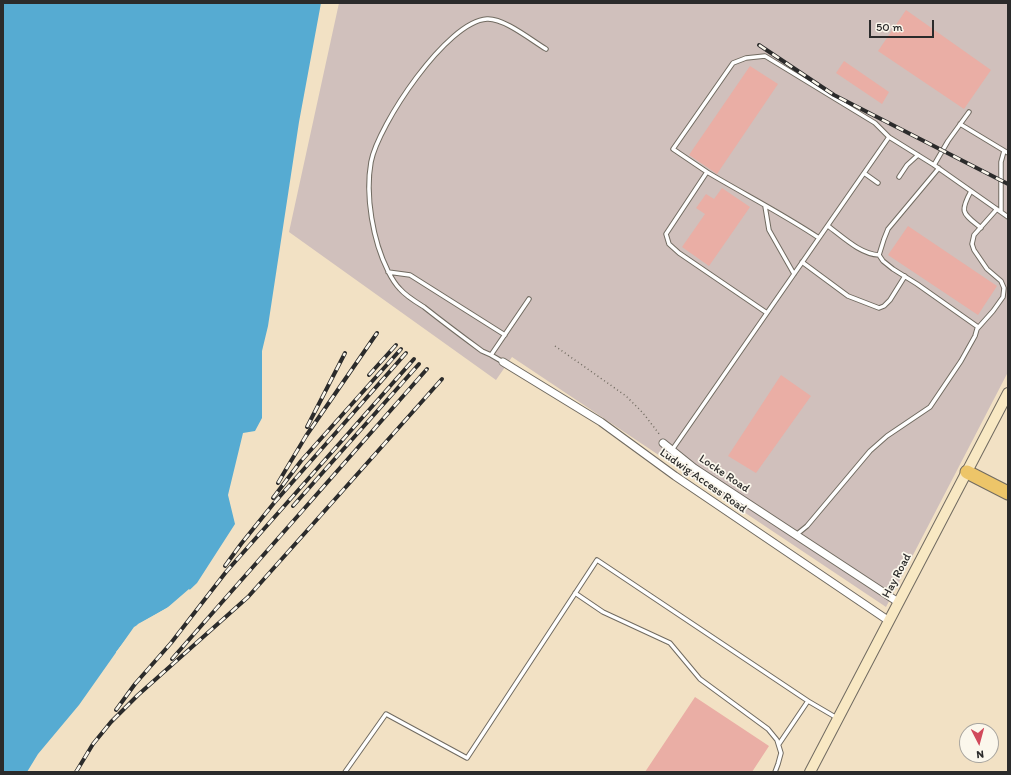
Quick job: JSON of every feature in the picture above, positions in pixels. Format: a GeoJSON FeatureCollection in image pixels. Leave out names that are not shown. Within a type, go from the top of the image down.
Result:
{"type":"FeatureCollection","features":[{"type":"Feature","properties":{"kind":"highway"},"geometry":{"type":"LineString","coordinates":[[967,472],[1008,493]]}},
{"type":"Feature","properties":{"kind":"main road","name":"Hay Road"},"geometry":{"type":"LineString","coordinates":[[810,772],[967,472],[1005,406],[1008,393]]}},
{"type":"Feature","properties":{"kind":"street","name":"Ludwig Access Road"},"geometry":{"type":"LineString","coordinates":[[503,362],[601,422],[676,476],[889,621]]}},
{"type":"Feature","properties":{"kind":"street","name":"Locke Road"},"geometry":{"type":"LineString","coordinates":[[663,443],[694,468],[898,602]]}},
{"type":"Feature","properties":{"kind":"lane"},"geometry":{"type":"LineString","coordinates":[[503,362],[482,351],[400,290],[388,272],[380,252],[373,226],[369,194],[371,162],[381,134],[416,77],[436,52],[466,26],[478,20],[488,18],[499,20],[546,49]]}},
{"type":"Feature","properties":{"kind":"lane"},"geometry":{"type":"LineString","coordinates":[[819,238],[795,222],[707,172],[673,149],[734,63],[746,58],[765,56],[875,123],[889,137],[939,168],[1008,217]]}},
{"type":"Feature","properties":{"kind":"lane"},"geometry":{"type":"LineString","coordinates":[[934,165],[948,141],[969,112]]}},
{"type":"Feature","properties":{"kind":"lane"},"geometry":{"type":"LineString","coordinates":[[960,124],[1006,152],[1001,162],[1001,212]]}},
{"type":"Feature","properties":{"kind":"lane"},"geometry":{"type":"LineString","coordinates":[[672,450],[889,137]]}},
{"type":"Feature","properties":{"kind":"lane"},"geometry":{"type":"LineString","coordinates":[[899,178],[907,165],[918,154]]}},
{"type":"Feature","properties":{"kind":"lane"},"geometry":{"type":"LineString","coordinates":[[939,168],[888,229],[880,255],[883,261],[978,327]]}},
{"type":"Feature","properties":{"kind":"lane"},"geometry":{"type":"LineString","coordinates":[[707,172],[666,234],[669,244],[679,253],[767,313]]}},
{"type":"Feature","properties":{"kind":"lane"},"geometry":{"type":"LineString","coordinates":[[864,173],[878,183]]}},
{"type":"Feature","properties":{"kind":"lane"},"geometry":{"type":"LineString","coordinates":[[971,191],[963,210],[965,214],[981,228]]}},
{"type":"Feature","properties":{"kind":"lane"},"geometry":{"type":"LineString","coordinates":[[765,206],[769,230],[794,274]]}},
{"type":"Feature","properties":{"kind":"lane"},"geometry":{"type":"LineString","coordinates":[[796,535],[807,526],[870,451],[887,436],[930,407],[961,361],[978,327],[993,311],[1003,297],[1004,288],[1001,282],[987,269],[974,250],[972,244],[974,235],[998,209]]}},
{"type":"Feature","properties":{"kind":"lane"},"geometry":{"type":"LineString","coordinates":[[828,226],[871,255],[880,255]]}},
{"type":"Feature","properties":{"kind":"lane"},"geometry":{"type":"LineString","coordinates":[[802,262],[848,296],[878,308],[884,306],[890,300],[905,276]]}},
{"type":"Feature","properties":{"kind":"lane"},"geometry":{"type":"LineString","coordinates":[[388,272],[410,275],[505,335]]}},
{"type":"Feature","properties":{"kind":"lane"},"geometry":{"type":"LineString","coordinates":[[491,355],[530,299]]}},
{"type":"Feature","properties":{"kind":"lane"},"geometry":{"type":"LineString","coordinates":[[345,772],[386,714],[467,758],[597,560],[808,700],[838,718]]}},
{"type":"Feature","properties":{"kind":"lane"},"geometry":{"type":"LineString","coordinates":[[575,593],[603,612],[670,643],[700,679],[768,729],[779,744],[781,753],[775,772]]}},
{"type":"Feature","properties":{"kind":"lane"},"geometry":{"type":"LineString","coordinates":[[779,744],[808,700]]}},
{"type":"Feature","properties":{"kind":"path"},"geometry":{"type":"LineString","coordinates":[[555,346],[626,396],[660,433],[663,443]]}},
{"type":"Feature","properties":{"kind":"shaded area"},"geometry":{"type":"Polygon","coordinates":[[[339,3],[1008,3],[1008,372],[886,607],[512,357],[496,380],[289,232],[339,3]]]}},
{"type":"Feature","properties":{"kind":"water"},"geometry":{"type":"Polygon","coordinates":[[[3,3],[321,3],[299,122],[268,326],[262,351],[262,418],[255,431],[243,433],[228,495],[235,524],[197,583],[177,602],[134,627],[79,705],[38,754],[27,772],[3,772],[3,3]]]}},
{"type":"Feature","properties":{"kind":"pier"},"geometry":{"type":"Polygon","coordinates":[[[189,589],[191,591],[178,603],[136,628],[116,656],[116,652],[138,624],[167,608],[189,589]]]}},
{"type":"Feature","properties":{"kind":"building"},"geometry":{"type":"Polygon","coordinates":[[[906,10],[991,70],[964,109],[878,51],[906,10]]]}},
{"type":"Feature","properties":{"kind":"building"},"geometry":{"type":"Polygon","coordinates":[[[844,61],[889,92],[882,104],[836,73],[844,61]]]}},
{"type":"Feature","properties":{"kind":"building"},"geometry":{"type":"Polygon","coordinates":[[[750,66],[778,84],[717,174],[689,155],[750,66]]]}},
{"type":"Feature","properties":{"kind":"building"},"geometry":{"type":"Polygon","coordinates":[[[722,188],[750,207],[709,266],[682,247],[705,214],[696,208],[706,194],[714,199],[722,188]]]}},
{"type":"Feature","properties":{"kind":"building"},"geometry":{"type":"Polygon","coordinates":[[[908,226],[997,286],[978,315],[888,255],[908,226]]]}},
{"type":"Feature","properties":{"kind":"building"},"geometry":{"type":"Polygon","coordinates":[[[781,375],[811,396],[756,473],[728,456],[781,375]]]}},
{"type":"Feature","properties":{"kind":"building"},"geometry":{"type":"Polygon","coordinates":[[[695,697],[769,746],[752,772],[645,772],[695,697]]]}},
{"type":"Feature","properties":{"kind":"railway"},"geometry":{"type":"LineString","coordinates":[[759,45],[834,95],[1008,184]]}},
{"type":"Feature","properties":{"kind":"railway"},"geometry":{"type":"LineString","coordinates":[[278,483],[306,436],[377,333]]}},
{"type":"Feature","properties":{"kind":"railway"},"geometry":{"type":"LineString","coordinates":[[369,375],[396,345]]}},
{"type":"Feature","properties":{"kind":"railway"},"geometry":{"type":"LineString","coordinates":[[273,498],[301,461],[401,349]]}},
{"type":"Feature","properties":{"kind":"railway"},"geometry":{"type":"LineString","coordinates":[[307,427],[345,353]]}},
{"type":"Feature","properties":{"kind":"railway"},"geometry":{"type":"LineString","coordinates":[[225,566],[274,503],[406,353]]}},
{"type":"Feature","properties":{"kind":"railway"},"geometry":{"type":"LineString","coordinates":[[116,710],[135,684],[171,643],[226,572],[414,359]]}},
{"type":"Feature","properties":{"kind":"railway"},"geometry":{"type":"LineString","coordinates":[[293,506],[419,364]]}},
{"type":"Feature","properties":{"kind":"railway"},"geometry":{"type":"LineString","coordinates":[[172,659],[427,369]]}},
{"type":"Feature","properties":{"kind":"railway"},"geometry":{"type":"LineString","coordinates":[[76,772],[93,744],[111,722],[138,695],[248,597],[442,379]]}}]}
